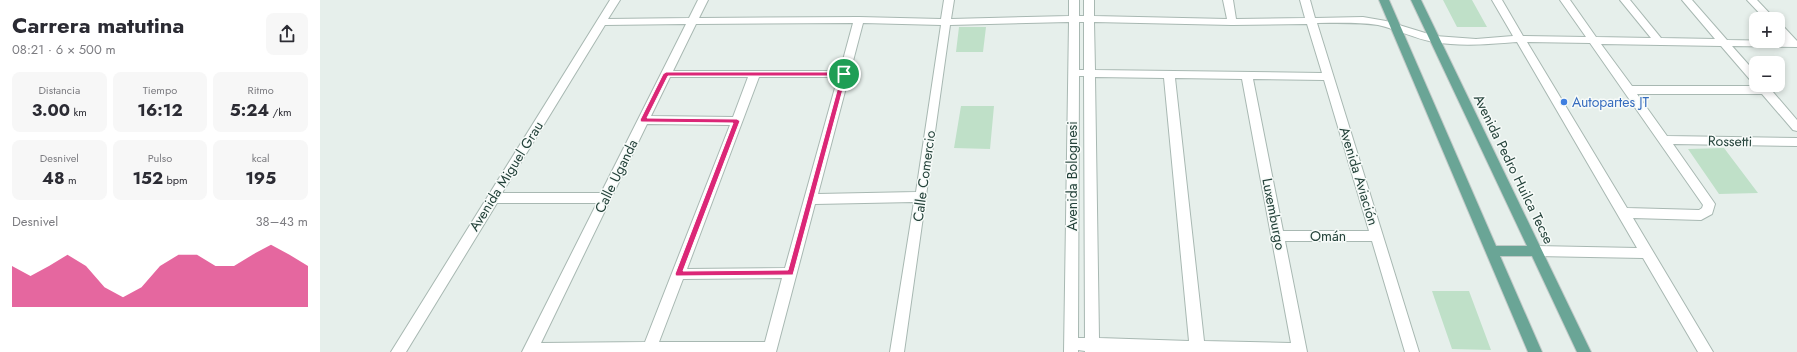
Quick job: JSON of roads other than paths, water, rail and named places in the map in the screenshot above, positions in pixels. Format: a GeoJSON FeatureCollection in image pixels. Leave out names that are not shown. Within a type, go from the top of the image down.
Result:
{"type":"FeatureCollection","features":[{"type":"Feature","properties":{"kind":"main road"},"geometry":{"type":"LineString","coordinates":[[1384,0],[1535,352]]}},
{"type":"Feature","properties":{"kind":"main road","name":"Avenida Pedro Huilca Tecse"},"geometry":{"type":"LineString","coordinates":[[1416,0],[1584,352]]}},
{"type":"Feature","properties":{"kind":"main road"},"geometry":{"type":"LineString","coordinates":[[1492,251],[1536,251]]}},
{"type":"Feature","properties":{"kind":"street","name":"Avenida Miguel Grau"},"geometry":{"type":"LineString","coordinates":[[398,352],[615,0]]}},
{"type":"Feature","properties":{"kind":"street","name":"Calle Uganda"},"geometry":{"type":"LineString","coordinates":[[529,350],[703,0]]}},
{"type":"Feature","properties":{"kind":"street","name":"Calle Comercio"},"geometry":{"type":"LineString","coordinates":[[897,352],[949,0]]}},
{"type":"Feature","properties":{"kind":"street","name":"Avenida Bolognesi"},"geometry":{"type":"LineString","coordinates":[[1071,348],[1074,0]]}},
{"type":"Feature","properties":{"kind":"street","name":"Avenida Bolognesi"},"geometry":{"type":"LineString","coordinates":[[1089,0],[1092,348]]}},
{"type":"Feature","properties":{"kind":"street"},"geometry":{"type":"LineString","coordinates":[[1228,0],[1232,22]]}},
{"type":"Feature","properties":{"kind":"street","name":"Avenida Aviación"},"geometry":{"type":"LineString","coordinates":[[1305,0],[1412,352]]}},
{"type":"Feature","properties":{"kind":"street"},"geometry":{"type":"LineString","coordinates":[[1497,0],[1625,213],[1706,352]]}},
{"type":"Feature","properties":{"kind":"street"},"geometry":{"type":"LineString","coordinates":[[1565,0],[1663,140],[1710,204],[1708,211],[1701,215],[1625,213]]}},
{"type":"Feature","properties":{"kind":"street"},"geometry":{"type":"LineString","coordinates":[[1625,0],[1659,42]]}},
{"type":"Feature","properties":{"kind":"street"},"geometry":{"type":"LineString","coordinates":[[1687,0],[1749,72]]}},
{"type":"Feature","properties":{"kind":"street"},"geometry":{"type":"LineString","coordinates":[[1752,0],[1763,12]]}},
{"type":"Feature","properties":{"kind":"street"},"geometry":{"type":"LineString","coordinates":[[601,22],[859,20],[946,22],[1074,19],[1232,22],[1363,20],[1396,27],[1417,35],[1435,39],[1476,42],[1520,39],[1594,42],[1795,44]]}},
{"type":"Feature","properties":{"kind":"street"},"geometry":{"type":"LineString","coordinates":[[529,350],[650,348],[770,350],[859,20]]}},
{"type":"Feature","properties":{"kind":"street"},"geometry":{"type":"LineString","coordinates":[[1785,34],[1795,44]]}},
{"type":"Feature","properties":{"kind":"street"},"geometry":{"type":"LineString","coordinates":[[1073,73],[1329,77]]}},
{"type":"Feature","properties":{"kind":"street"},"geometry":{"type":"LineString","coordinates":[[666,74],[844,74]]}},
{"type":"Feature","properties":{"kind":"street"},"geometry":{"type":"LineString","coordinates":[[650,348],[755,74]]}},
{"type":"Feature","properties":{"kind":"street"},"geometry":{"type":"LineString","coordinates":[[1169,74],[1197,347]]}},
{"type":"Feature","properties":{"kind":"street","name":"Luxemburgo"},"geometry":{"type":"LineString","coordinates":[[1247,76],[1300,351]]}},
{"type":"Feature","properties":{"kind":"street"},"geometry":{"type":"LineString","coordinates":[[1628,90],[1749,88]]}},
{"type":"Feature","properties":{"kind":"street"},"geometry":{"type":"LineString","coordinates":[[1766,92],[1797,127]]}},
{"type":"Feature","properties":{"kind":"street"},"geometry":{"type":"LineString","coordinates":[[643,120],[737,121]]}},
{"type":"Feature","properties":{"kind":"street","name":"Rossetti"},"geometry":{"type":"LineString","coordinates":[[1663,140],[1797,142]]}},
{"type":"Feature","properties":{"kind":"street"},"geometry":{"type":"LineString","coordinates":[[811,199],[921,197]]}},
{"type":"Feature","properties":{"kind":"street"},"geometry":{"type":"LineString","coordinates":[[493,198],[605,198]]}},
{"type":"Feature","properties":{"kind":"street","name":"Omán"},"geometry":{"type":"LineString","coordinates":[[1278,236],[1377,236]]}},
{"type":"Feature","properties":{"kind":"street"},"geometry":{"type":"LineString","coordinates":[[1536,251],[1648,253]]}},
{"type":"Feature","properties":{"kind":"street"},"geometry":{"type":"LineString","coordinates":[[678,274],[791,273]]}},
{"type":"Feature","properties":{"kind":"street"},"geometry":{"type":"LineString","coordinates":[[1071,348],[1197,347],[1300,351]]}},
{"type":"Feature","properties":{"kind":"place","name":"Autopartes JT"},"geometry":{"type":"Point","coordinates":[1564,102]}}]}
